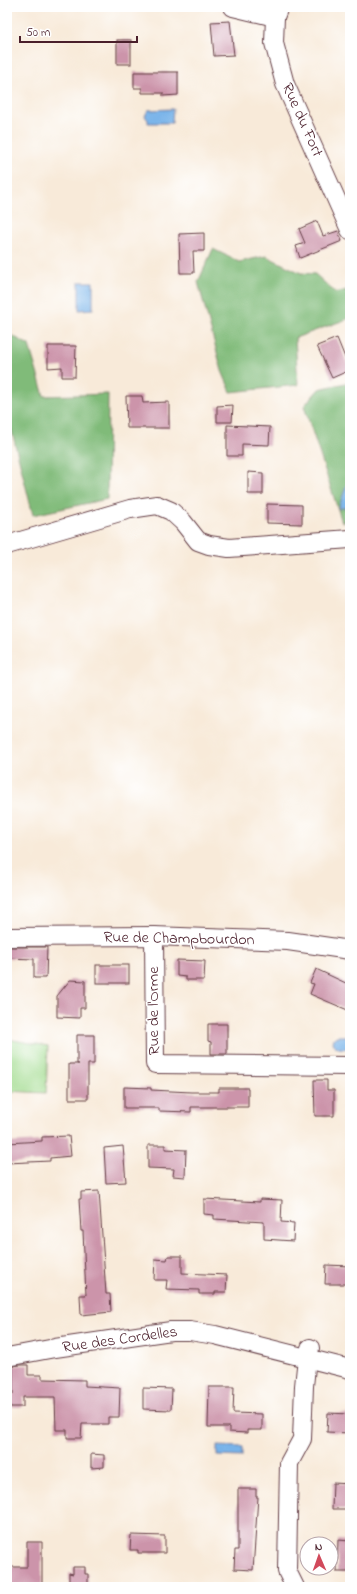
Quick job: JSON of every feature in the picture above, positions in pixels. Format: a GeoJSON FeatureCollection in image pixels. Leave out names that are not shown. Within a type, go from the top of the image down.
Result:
{"type":"FeatureCollection","features":[{"type":"Feature","properties":{"kind":"street"},"geometry":{"type":"LineString","coordinates":[[233,7],[277,12]]}},
{"type":"Feature","properties":{"kind":"street","name":"Rue du Fort"},"geometry":{"type":"LineString","coordinates":[[277,12],[274,43],[285,84],[350,230]]}},
{"type":"Feature","properties":{"kind":"street"},"geometry":{"type":"LineString","coordinates":[[7,545],[130,509],[157,505],[171,511],[183,522],[198,541],[209,545],[229,548],[350,539]]}},
{"type":"Feature","properties":{"kind":"street","name":"Rue de Champbourdon"},"geometry":{"type":"LineString","coordinates":[[7,937],[154,936],[288,942],[350,950]]}},
{"type":"Feature","properties":{"kind":"street","name":"Rue de l'Orme"},"geometry":{"type":"LineString","coordinates":[[154,936],[155,1064],[350,1066]]}},
{"type":"Feature","properties":{"kind":"street","name":"Rue des Cordelles"},"geometry":{"type":"LineString","coordinates":[[7,1357],[55,1348],[171,1331],[190,1331],[309,1353],[350,1369]]}},
{"type":"Feature","properties":{"kind":"street"},"geometry":{"type":"LineString","coordinates":[[295,1587],[286,1571],[289,1463],[302,1439],[304,1386],[309,1353]]}},
{"type":"Feature","properties":{"kind":"green space"},"geometry":{"type":"Polygon","coordinates":[[[213,249],[239,262],[266,256],[301,273],[315,274],[336,293],[350,289],[350,318],[295,338],[298,385],[231,392],[222,371],[198,282],[213,249]]]}},
{"type":"Feature","properties":{"kind":"green space"},"geometry":{"type":"Polygon","coordinates":[[[7,333],[29,345],[44,396],[108,394],[107,499],[33,515],[9,420],[7,419],[7,333]]]}},
{"type":"Feature","properties":{"kind":"green space"},"geometry":{"type":"Polygon","coordinates":[[[350,382],[350,521],[342,522],[304,406],[319,389],[350,382]]]}},
{"type":"Feature","properties":{"kind":"green space"},"geometry":{"type":"Polygon","coordinates":[[[7,1039],[48,1046],[46,1093],[7,1091],[7,1039]]]}},
{"type":"Feature","properties":{"kind":"water"},"geometry":{"type":"Polygon","coordinates":[[[173,109],[172,123],[148,123],[145,116],[148,110],[173,109]]]}},
{"type":"Feature","properties":{"kind":"water"},"geometry":{"type":"Polygon","coordinates":[[[79,282],[93,282],[93,309],[79,310],[79,282]]]}},
{"type":"Feature","properties":{"kind":"water"},"geometry":{"type":"Polygon","coordinates":[[[350,476],[350,506],[338,509],[349,478],[350,476]]]}},
{"type":"Feature","properties":{"kind":"water"},"geometry":{"type":"Polygon","coordinates":[[[338,1036],[350,1036],[350,1049],[338,1048],[335,1046],[333,1042],[334,1038],[338,1036]]]}},
{"type":"Feature","properties":{"kind":"water"},"geometry":{"type":"Polygon","coordinates":[[[217,1446],[242,1447],[242,1457],[217,1456],[217,1446]]]}},
{"type":"Feature","properties":{"kind":"building"},"geometry":{"type":"Polygon","coordinates":[[[230,21],[234,55],[214,56],[211,22],[230,21]]]}},
{"type":"Feature","properties":{"kind":"building"},"geometry":{"type":"Polygon","coordinates":[[[117,40],[131,40],[131,64],[117,64],[117,40]]]}},
{"type":"Feature","properties":{"kind":"building"},"geometry":{"type":"Polygon","coordinates":[[[134,72],[178,72],[178,95],[163,96],[163,93],[142,93],[142,88],[134,88],[134,72]]]}},
{"type":"Feature","properties":{"kind":"building"},"geometry":{"type":"Polygon","coordinates":[[[317,221],[323,236],[338,231],[342,241],[300,258],[296,246],[305,243],[299,229],[317,221]]]}},
{"type":"Feature","properties":{"kind":"building"},"geometry":{"type":"Polygon","coordinates":[[[204,233],[204,251],[193,251],[194,273],[180,273],[179,234],[204,233]]]}},
{"type":"Feature","properties":{"kind":"building"},"geometry":{"type":"Polygon","coordinates":[[[337,338],[350,370],[332,378],[317,346],[337,338]]]}},
{"type":"Feature","properties":{"kind":"building"},"geometry":{"type":"Polygon","coordinates":[[[48,346],[76,346],[75,377],[62,377],[62,367],[48,368],[48,346]]]}},
{"type":"Feature","properties":{"kind":"building"},"geometry":{"type":"Polygon","coordinates":[[[126,396],[142,396],[143,403],[169,402],[169,428],[127,428],[126,396]]]}},
{"type":"Feature","properties":{"kind":"building"},"geometry":{"type":"Polygon","coordinates":[[[233,405],[232,422],[217,422],[217,406],[233,405]]]}},
{"type":"Feature","properties":{"kind":"building"},"geometry":{"type":"Polygon","coordinates":[[[227,425],[270,427],[269,445],[242,444],[242,456],[227,456],[227,425]]]}},
{"type":"Feature","properties":{"kind":"building"},"geometry":{"type":"Polygon","coordinates":[[[248,472],[263,473],[263,494],[248,494],[248,472]]]}},
{"type":"Feature","properties":{"kind":"building"},"geometry":{"type":"Polygon","coordinates":[[[267,504],[302,505],[302,524],[267,523],[267,504]]]}},
{"type":"Feature","properties":{"kind":"building"},"geometry":{"type":"Polygon","coordinates":[[[7,947],[47,947],[46,978],[34,978],[34,959],[7,958],[7,947]]]}},
{"type":"Feature","properties":{"kind":"building"},"geometry":{"type":"Polygon","coordinates":[[[177,960],[205,961],[204,980],[186,980],[186,977],[177,976],[177,960]]]}},
{"type":"Feature","properties":{"kind":"building"},"geometry":{"type":"Polygon","coordinates":[[[96,965],[129,965],[129,983],[96,983],[96,965]]]}},
{"type":"Feature","properties":{"kind":"building"},"geometry":{"type":"Polygon","coordinates":[[[316,969],[350,985],[350,1011],[310,994],[314,984],[310,983],[316,969]]]}},
{"type":"Feature","properties":{"kind":"building"},"geometry":{"type":"Polygon","coordinates":[[[70,980],[85,981],[85,1008],[80,1008],[80,1018],[57,1017],[57,996],[70,980]]]}},
{"type":"Feature","properties":{"kind":"building"},"geometry":{"type":"Polygon","coordinates":[[[208,1024],[227,1024],[227,1054],[211,1054],[211,1042],[208,1041],[208,1024]]]}},
{"type":"Feature","properties":{"kind":"building"},"geometry":{"type":"Polygon","coordinates":[[[77,1035],[94,1035],[94,1064],[88,1064],[88,1099],[69,1099],[69,1064],[77,1064],[77,1035]]]}},
{"type":"Feature","properties":{"kind":"building"},"geometry":{"type":"Polygon","coordinates":[[[314,1080],[327,1080],[327,1090],[334,1090],[334,1116],[315,1116],[314,1080]]]}},
{"type":"Feature","properties":{"kind":"building"},"geometry":{"type":"Polygon","coordinates":[[[124,1087],[191,1092],[219,1092],[219,1088],[248,1088],[248,1107],[191,1107],[191,1112],[159,1111],[159,1108],[124,1108],[124,1087]]]}},
{"type":"Feature","properties":{"kind":"building"},"geometry":{"type":"Polygon","coordinates":[[[69,1136],[71,1156],[50,1158],[50,1161],[7,1163],[7,1143],[42,1141],[42,1137],[69,1136]]]}},
{"type":"Feature","properties":{"kind":"building"},"geometry":{"type":"Polygon","coordinates":[[[148,1145],[165,1145],[165,1149],[186,1150],[185,1177],[173,1176],[174,1169],[148,1168],[148,1145]]]}},
{"type":"Feature","properties":{"kind":"building"},"geometry":{"type":"Polygon","coordinates":[[[123,1146],[126,1182],[106,1183],[104,1148],[123,1146]]]}},
{"type":"Feature","properties":{"kind":"building"},"geometry":{"type":"Polygon","coordinates":[[[99,1191],[106,1294],[110,1294],[111,1312],[81,1315],[80,1295],[86,1295],[83,1231],[81,1231],[79,1199],[81,1199],[81,1192],[99,1191]]]}},
{"type":"Feature","properties":{"kind":"building"},"geometry":{"type":"Polygon","coordinates":[[[204,1199],[260,1202],[260,1199],[282,1200],[281,1222],[294,1223],[293,1241],[264,1239],[264,1222],[214,1219],[214,1215],[204,1214],[204,1199]]]}},
{"type":"Feature","properties":{"kind":"building"},"geometry":{"type":"Polygon","coordinates":[[[168,1256],[182,1256],[182,1273],[227,1275],[226,1292],[199,1294],[199,1290],[166,1289],[167,1280],[154,1280],[155,1259],[167,1260],[168,1256]]]}},
{"type":"Feature","properties":{"kind":"building"},"geometry":{"type":"Polygon","coordinates":[[[326,1265],[350,1266],[350,1284],[325,1284],[326,1265]]]}},
{"type":"Feature","properties":{"kind":"building"},"geometry":{"type":"Polygon","coordinates":[[[28,1365],[28,1375],[42,1375],[42,1379],[85,1380],[85,1386],[120,1388],[119,1417],[108,1417],[108,1424],[82,1424],[81,1438],[67,1438],[67,1430],[56,1430],[55,1397],[23,1397],[23,1407],[10,1407],[10,1394],[13,1394],[13,1366],[28,1365]]]}},
{"type":"Feature","properties":{"kind":"building"},"geometry":{"type":"Polygon","coordinates":[[[209,1387],[234,1387],[233,1413],[262,1414],[262,1430],[247,1430],[247,1433],[229,1432],[229,1427],[208,1427],[209,1387]]]}},
{"type":"Feature","properties":{"kind":"building"},"geometry":{"type":"Polygon","coordinates":[[[143,1388],[172,1389],[171,1410],[143,1409],[143,1388]]]}},
{"type":"Feature","properties":{"kind":"building"},"geometry":{"type":"Polygon","coordinates":[[[328,1413],[350,1414],[350,1433],[327,1432],[328,1413]]]}},
{"type":"Feature","properties":{"kind":"building"},"geometry":{"type":"Polygon","coordinates":[[[91,1454],[104,1455],[104,1467],[91,1468],[91,1454]]]}},
{"type":"Feature","properties":{"kind":"building"},"geometry":{"type":"Polygon","coordinates":[[[333,1483],[350,1484],[350,1509],[332,1509],[333,1483]]]}},
{"type":"Feature","properties":{"kind":"building"},"geometry":{"type":"Polygon","coordinates":[[[238,1489],[256,1489],[256,1497],[258,1497],[253,1570],[234,1569],[235,1550],[238,1550],[238,1489]]]}},
{"type":"Feature","properties":{"kind":"building"},"geometry":{"type":"Polygon","coordinates":[[[131,1535],[165,1536],[165,1553],[138,1553],[138,1550],[130,1550],[131,1535]]]}},
{"type":"Feature","properties":{"kind":"building"},"geometry":{"type":"Polygon","coordinates":[[[339,1540],[350,1541],[350,1572],[339,1572],[339,1540]]]}},
{"type":"Feature","properties":{"kind":"building"},"geometry":{"type":"Polygon","coordinates":[[[27,1542],[42,1542],[42,1587],[7,1587],[7,1567],[27,1567],[27,1542]]]}},
{"type":"Feature","properties":{"kind":"building"},"geometry":{"type":"Polygon","coordinates":[[[73,1567],[85,1567],[85,1574],[88,1574],[88,1587],[69,1587],[69,1573],[73,1574],[73,1567]]]}}]}
